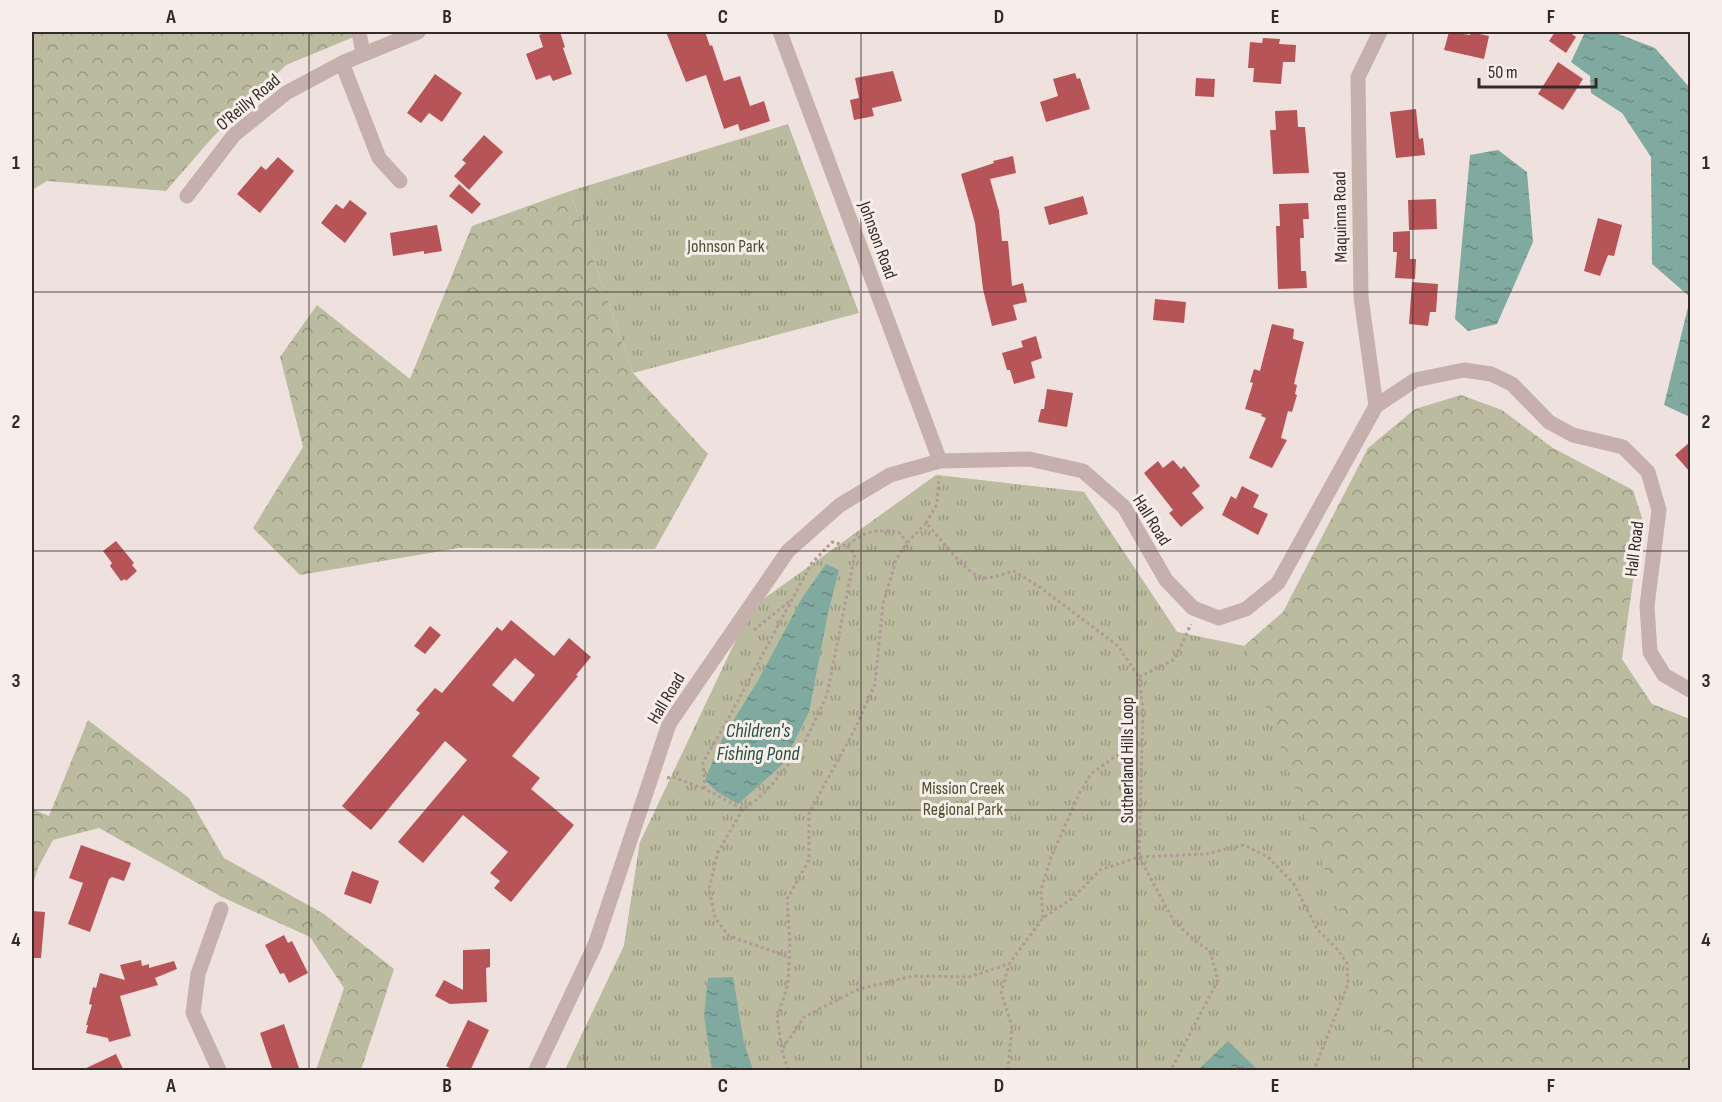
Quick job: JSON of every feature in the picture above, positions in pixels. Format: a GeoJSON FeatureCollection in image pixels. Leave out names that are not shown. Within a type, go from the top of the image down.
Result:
{"type":"FeatureCollection","features":[{"type":"Feature","properties":{"kind":"street"},"geometry":{"type":"LineString","coordinates":[[359,32],[363,54]]}},
{"type":"Feature","properties":{"kind":"street","name":"O'Reilly Road"},"geometry":{"type":"LineString","coordinates":[[187,196],[234,135],[286,93],[342,63],[418,32]]}},
{"type":"Feature","properties":{"kind":"street","name":"Johnson Road"},"geometry":{"type":"LineString","coordinates":[[780,32],[940,461]]}},
{"type":"Feature","properties":{"kind":"street","name":"Maquinna Road"},"geometry":{"type":"LineString","coordinates":[[1376,406],[1361,297],[1358,77],[1380,32]]}},
{"type":"Feature","properties":{"kind":"street"},"geometry":{"type":"LineString","coordinates":[[342,63],[379,158],[400,181]]}},
{"type":"Feature","properties":{"kind":"street","name":"Hall Road"},"geometry":{"type":"LineString","coordinates":[[536,1071],[595,945],[669,724],[788,551],[840,505],[890,475],[940,461],[1029,459],[1083,471],[1124,507],[1166,580],[1196,609],[1219,618],[1246,609],[1278,583],[1376,406],[1415,380],[1464,370],[1491,374],[1512,384],[1549,422],[1573,435],[1623,447],[1648,472],[1659,510],[1647,606],[1650,652],[1664,675],[1690,690]]}},
{"type":"Feature","properties":{"kind":"street"},"geometry":{"type":"LineString","coordinates":[[219,1071],[193,1013],[198,974],[221,909]]}},
{"type":"Feature","properties":{"kind":"path"},"geometry":{"type":"LineString","coordinates":[[788,1071],[777,1018],[788,984],[787,899],[809,860],[809,813],[856,727],[875,684],[883,604],[896,560],[907,543],[926,523],[938,504],[940,461]]}},
{"type":"Feature","properties":{"kind":"path","name":"Sutherland Hills Loop"},"geometry":{"type":"LineString","coordinates":[[926,523],[964,567],[976,576],[987,578],[1014,571],[1041,588],[1118,646],[1139,677],[1143,710],[1139,857]]}},
{"type":"Feature","properties":{"kind":"path"},"geometry":{"type":"LineString","coordinates":[[847,546],[858,537],[876,529],[899,532],[907,543]]}},
{"type":"Feature","properties":{"kind":"path"},"geometry":{"type":"LineString","coordinates":[[705,789],[703,762],[811,564],[832,542],[847,546],[855,554],[827,695],[803,746],[771,786],[743,809],[718,852],[709,889],[715,918],[729,936],[789,957]]}},
{"type":"Feature","properties":{"kind":"path"},"geometry":{"type":"LineString","coordinates":[[754,630],[792,598]]}},
{"type":"Feature","properties":{"kind":"path"},"geometry":{"type":"LineString","coordinates":[[1139,677],[1175,659],[1196,609]]}},
{"type":"Feature","properties":{"kind":"path"},"geometry":{"type":"LineString","coordinates":[[1042,918],[1041,890],[1051,857],[1080,792],[1091,774],[1113,758],[1142,743]]}},
{"type":"Feature","properties":{"kind":"path"},"geometry":{"type":"LineString","coordinates":[[651,778],[673,777],[705,789],[743,809]]}},
{"type":"Feature","properties":{"kind":"path"},"geometry":{"type":"LineString","coordinates":[[1008,1071],[1012,1026],[1001,993],[1009,964],[1042,918],[1073,898],[1100,870],[1139,857],[1205,854],[1244,845],[1268,858],[1294,884],[1317,929],[1347,963],[1348,984],[1314,1071]]}},
{"type":"Feature","properties":{"kind":"path"},"geometry":{"type":"LineString","coordinates":[[1139,857],[1174,921],[1210,951],[1218,980],[1171,1071]]}},
{"type":"Feature","properties":{"kind":"path"},"geometry":{"type":"LineString","coordinates":[[782,1050],[804,1017],[859,989],[913,976],[969,977],[1009,964]]}},
{"type":"Feature","properties":{"kind":"green space"},"geometry":{"type":"Polygon","coordinates":[[[32,32],[366,32],[286,65],[212,138],[166,191],[47,181],[32,190],[32,32]]]}},
{"type":"Feature","properties":{"kind":"green space","name":"Johnson Park"},"geometry":{"type":"Polygon","coordinates":[[[788,124],[859,313],[633,373],[570,191],[788,124]]]}},
{"type":"Feature","properties":{"kind":"green space"},"geometry":{"type":"Polygon","coordinates":[[[570,191],[633,373],[708,454],[655,549],[459,548],[300,575],[253,528],[303,447],[280,357],[317,305],[410,379],[472,226],[570,191]]]}},
{"type":"Feature","properties":{"kind":"green space"},"geometry":{"type":"Polygon","coordinates":[[[1461,395],[1502,410],[1553,448],[1633,490],[1642,518],[1622,659],[1652,704],[1690,719],[1690,1070],[565,1070],[624,946],[640,842],[936,475],[1084,492],[1177,632],[1244,646],[1283,612],[1368,448],[1415,409],[1461,395]]]}},
{"type":"Feature","properties":{"kind":"green space","name":"Mission Creek Regional Park"},"geometry":{"type":"Polygon","coordinates":[[[936,475],[1084,492],[1177,632],[1244,646],[1397,1070],[565,1070],[624,946],[640,842],[751,608],[936,475]]]}},
{"type":"Feature","properties":{"kind":"green space"},"geometry":{"type":"Polygon","coordinates":[[[88,720],[189,798],[224,858],[324,914],[394,969],[361,1070],[316,1070],[344,988],[310,937],[222,897],[99,828],[53,840],[38,868],[32,887],[32,809],[49,816],[88,720]]]}},
{"type":"Feature","properties":{"kind":"water"},"geometry":{"type":"Polygon","coordinates":[[[1585,32],[1613,32],[1655,48],[1690,88],[1690,297],[1652,264],[1651,157],[1622,113],[1591,93],[1590,76],[1571,62],[1585,32]]]}},
{"type":"Feature","properties":{"kind":"water"},"geometry":{"type":"Polygon","coordinates":[[[1498,150],[1527,172],[1533,242],[1497,324],[1468,331],[1455,319],[1470,155],[1498,150]]]}},
{"type":"Feature","properties":{"kind":"water"},"geometry":{"type":"Polygon","coordinates":[[[1690,299],[1690,417],[1664,405],[1690,299]]]}},
{"type":"Feature","properties":{"kind":"water","name":"Children's Fishing Pond"},"geometry":{"type":"Polygon","coordinates":[[[826,564],[839,570],[828,613],[809,712],[783,764],[738,804],[717,792],[705,780],[723,737],[759,679],[802,598],[826,564]]]}},
{"type":"Feature","properties":{"kind":"water"},"geometry":{"type":"Polygon","coordinates":[[[733,977],[744,1043],[753,1070],[712,1070],[704,1016],[708,978],[733,977]]]}},
{"type":"Feature","properties":{"kind":"water"},"geometry":{"type":"Polygon","coordinates":[[[1228,1041],[1258,1070],[1198,1070],[1228,1041]]]}},
{"type":"Feature","properties":{"kind":"building"},"geometry":{"type":"Polygon","coordinates":[[[560,32],[572,74],[553,81],[550,75],[536,80],[526,54],[543,47],[539,35],[560,32]]]}},
{"type":"Feature","properties":{"kind":"building"},"geometry":{"type":"Polygon","coordinates":[[[666,32],[705,32],[710,46],[712,45],[724,81],[740,76],[750,106],[764,101],[770,121],[740,131],[738,124],[724,129],[706,75],[686,82],[666,32]]]}},
{"type":"Feature","properties":{"kind":"building"},"geometry":{"type":"Polygon","coordinates":[[[1449,32],[1470,35],[1470,32],[1489,36],[1484,59],[1444,50],[1449,32]]]}},
{"type":"Feature","properties":{"kind":"building"},"geometry":{"type":"Polygon","coordinates":[[[1555,32],[1569,32],[1576,37],[1566,53],[1549,41],[1555,32]]]}},
{"type":"Feature","properties":{"kind":"building"},"geometry":{"type":"Polygon","coordinates":[[[1263,38],[1280,39],[1279,44],[1296,45],[1295,62],[1283,62],[1281,84],[1253,82],[1254,68],[1248,68],[1250,42],[1262,43],[1263,38]]]}},
{"type":"Feature","properties":{"kind":"building"},"geometry":{"type":"Polygon","coordinates":[[[1558,62],[1583,79],[1563,110],[1538,94],[1558,62]]]}},
{"type":"Feature","properties":{"kind":"building"},"geometry":{"type":"Polygon","coordinates":[[[893,71],[902,101],[872,108],[874,116],[854,120],[850,100],[859,98],[855,78],[893,71]]]}},
{"type":"Feature","properties":{"kind":"building"},"geometry":{"type":"Polygon","coordinates":[[[1075,73],[1077,79],[1080,78],[1090,109],[1046,122],[1040,102],[1058,96],[1053,79],[1075,73]]]}},
{"type":"Feature","properties":{"kind":"building"},"geometry":{"type":"Polygon","coordinates":[[[435,74],[462,93],[442,122],[429,113],[421,123],[407,113],[435,74]]]}},
{"type":"Feature","properties":{"kind":"building"},"geometry":{"type":"Polygon","coordinates":[[[1196,78],[1215,79],[1214,97],[1195,96],[1196,78]]]}},
{"type":"Feature","properties":{"kind":"building"},"geometry":{"type":"Polygon","coordinates":[[[1416,109],[1419,139],[1423,138],[1425,155],[1396,158],[1390,112],[1416,109]]]}},
{"type":"Feature","properties":{"kind":"building"},"geometry":{"type":"Polygon","coordinates":[[[1297,110],[1298,127],[1305,127],[1309,173],[1273,174],[1270,130],[1276,130],[1275,111],[1297,110]]]}},
{"type":"Feature","properties":{"kind":"building"},"geometry":{"type":"Polygon","coordinates":[[[484,135],[503,152],[469,190],[454,176],[466,163],[462,160],[484,135]]]}},
{"type":"Feature","properties":{"kind":"building"},"geometry":{"type":"Polygon","coordinates":[[[1013,156],[1016,173],[990,179],[999,211],[1002,241],[1008,241],[1012,286],[1023,283],[1027,302],[1013,305],[1017,320],[992,326],[983,289],[975,223],[961,174],[994,163],[993,161],[1013,156]]]}},
{"type":"Feature","properties":{"kind":"building"},"geometry":{"type":"Polygon","coordinates":[[[278,157],[294,171],[260,213],[237,194],[261,166],[266,170],[278,157]]]}},
{"type":"Feature","properties":{"kind":"building"},"geometry":{"type":"Polygon","coordinates":[[[459,184],[481,204],[472,214],[449,196],[459,184]]]}},
{"type":"Feature","properties":{"kind":"building"},"geometry":{"type":"Polygon","coordinates":[[[1083,196],[1088,214],[1049,225],[1044,207],[1083,196]]]}},
{"type":"Feature","properties":{"kind":"building"},"geometry":{"type":"Polygon","coordinates":[[[1436,199],[1437,229],[1409,230],[1408,200],[1436,199]]]}},
{"type":"Feature","properties":{"kind":"building"},"geometry":{"type":"Polygon","coordinates":[[[350,200],[367,213],[345,243],[321,223],[336,204],[343,209],[350,200]]]}},
{"type":"Feature","properties":{"kind":"building"},"geometry":{"type":"Polygon","coordinates":[[[1308,203],[1309,219],[1303,219],[1304,238],[1300,238],[1301,271],[1306,271],[1307,288],[1278,289],[1276,226],[1280,226],[1279,204],[1308,203]]]}},
{"type":"Feature","properties":{"kind":"building"},"geometry":{"type":"Polygon","coordinates":[[[1598,218],[1622,225],[1614,256],[1608,255],[1600,276],[1584,271],[1598,218]]]}},
{"type":"Feature","properties":{"kind":"building"},"geometry":{"type":"Polygon","coordinates":[[[437,225],[442,251],[424,254],[424,251],[393,256],[390,233],[437,225]]]}},
{"type":"Feature","properties":{"kind":"building"},"geometry":{"type":"Polygon","coordinates":[[[1410,231],[1410,259],[1416,259],[1415,279],[1395,278],[1397,252],[1393,252],[1393,232],[1410,231]]]}},
{"type":"Feature","properties":{"kind":"building"},"geometry":{"type":"Polygon","coordinates":[[[1412,282],[1438,284],[1436,312],[1430,312],[1428,326],[1409,324],[1412,282]]]}},
{"type":"Feature","properties":{"kind":"building"},"geometry":{"type":"Polygon","coordinates":[[[1155,299],[1186,302],[1184,323],[1153,320],[1155,299]]]}},
{"type":"Feature","properties":{"kind":"building"},"geometry":{"type":"Polygon","coordinates":[[[1272,324],[1294,329],[1293,339],[1304,342],[1294,384],[1297,385],[1295,394],[1297,395],[1292,412],[1288,411],[1281,438],[1287,440],[1272,468],[1249,458],[1266,418],[1261,416],[1262,414],[1245,409],[1253,383],[1250,382],[1254,369],[1260,371],[1272,324]]]}},
{"type":"Feature","properties":{"kind":"building"},"geometry":{"type":"Polygon","coordinates":[[[1036,336],[1042,358],[1031,362],[1035,378],[1014,384],[1002,353],[1023,347],[1021,341],[1036,336]]]}},
{"type":"Feature","properties":{"kind":"building"},"geometry":{"type":"Polygon","coordinates":[[[1047,389],[1073,393],[1067,427],[1038,422],[1041,409],[1044,409],[1047,389]]]}},
{"type":"Feature","properties":{"kind":"building"},"geometry":{"type":"Polygon","coordinates":[[[1690,442],[1690,472],[1675,455],[1690,442]]]}},
{"type":"Feature","properties":{"kind":"building"},"geometry":{"type":"Polygon","coordinates":[[[1173,460],[1181,469],[1184,466],[1200,486],[1192,493],[1204,508],[1181,527],[1169,513],[1173,510],[1144,473],[1158,461],[1163,468],[1173,460]]]}},
{"type":"Feature","properties":{"kind":"building"},"geometry":{"type":"Polygon","coordinates":[[[1242,486],[1259,495],[1253,507],[1268,514],[1258,535],[1222,515],[1231,496],[1236,499],[1242,486]]]}},
{"type":"Feature","properties":{"kind":"building"},"geometry":{"type":"Polygon","coordinates":[[[116,541],[134,563],[132,565],[137,571],[126,581],[125,579],[121,581],[103,551],[116,541]]]}},
{"type":"Feature","properties":{"kind":"building"},"geometry":{"type":"Polygon","coordinates":[[[511,620],[554,656],[569,638],[591,657],[512,756],[540,778],[531,789],[574,825],[511,902],[494,888],[500,881],[490,873],[508,852],[463,815],[423,863],[398,842],[467,760],[445,741],[371,830],[342,806],[420,713],[416,710],[435,688],[442,693],[497,627],[502,631],[511,620]],[[515,658],[492,685],[513,702],[535,675],[515,658]]]}},
{"type":"Feature","properties":{"kind":"building"},"geometry":{"type":"Polygon","coordinates":[[[430,626],[441,635],[425,654],[414,646],[430,626]]]}},
{"type":"Feature","properties":{"kind":"building"},"geometry":{"type":"Polygon","coordinates":[[[81,845],[131,863],[124,881],[112,877],[109,879],[90,932],[68,924],[83,883],[69,878],[81,845]]]}},
{"type":"Feature","properties":{"kind":"building"},"geometry":{"type":"Polygon","coordinates":[[[352,871],[379,881],[371,904],[344,894],[352,871]]]}},
{"type":"Feature","properties":{"kind":"building"},"geometry":{"type":"Polygon","coordinates":[[[32,911],[45,912],[41,958],[32,958],[32,911]]]}},
{"type":"Feature","properties":{"kind":"building"},"geometry":{"type":"Polygon","coordinates":[[[284,935],[288,943],[292,941],[308,973],[289,983],[284,973],[280,974],[265,945],[284,935]]]}},
{"type":"Feature","properties":{"kind":"building"},"geometry":{"type":"Polygon","coordinates":[[[490,949],[490,967],[486,968],[487,1002],[450,1004],[435,996],[444,980],[463,990],[463,950],[490,949]]]}},
{"type":"Feature","properties":{"kind":"building"},"geometry":{"type":"Polygon","coordinates":[[[141,960],[142,966],[149,964],[149,968],[174,961],[177,969],[155,978],[158,985],[120,996],[131,1036],[109,1042],[108,1038],[86,1033],[92,1005],[89,1004],[93,987],[96,988],[100,973],[125,980],[120,965],[141,960]]]}},
{"type":"Feature","properties":{"kind":"building"},"geometry":{"type":"Polygon","coordinates":[[[468,1020],[489,1030],[470,1071],[455,1071],[446,1066],[468,1020]]]}},
{"type":"Feature","properties":{"kind":"building"},"geometry":{"type":"Polygon","coordinates":[[[284,1024],[300,1071],[273,1071],[260,1033],[284,1024]]]}},
{"type":"Feature","properties":{"kind":"building"},"geometry":{"type":"Polygon","coordinates":[[[116,1054],[124,1071],[80,1071],[116,1054]]]}}]}
